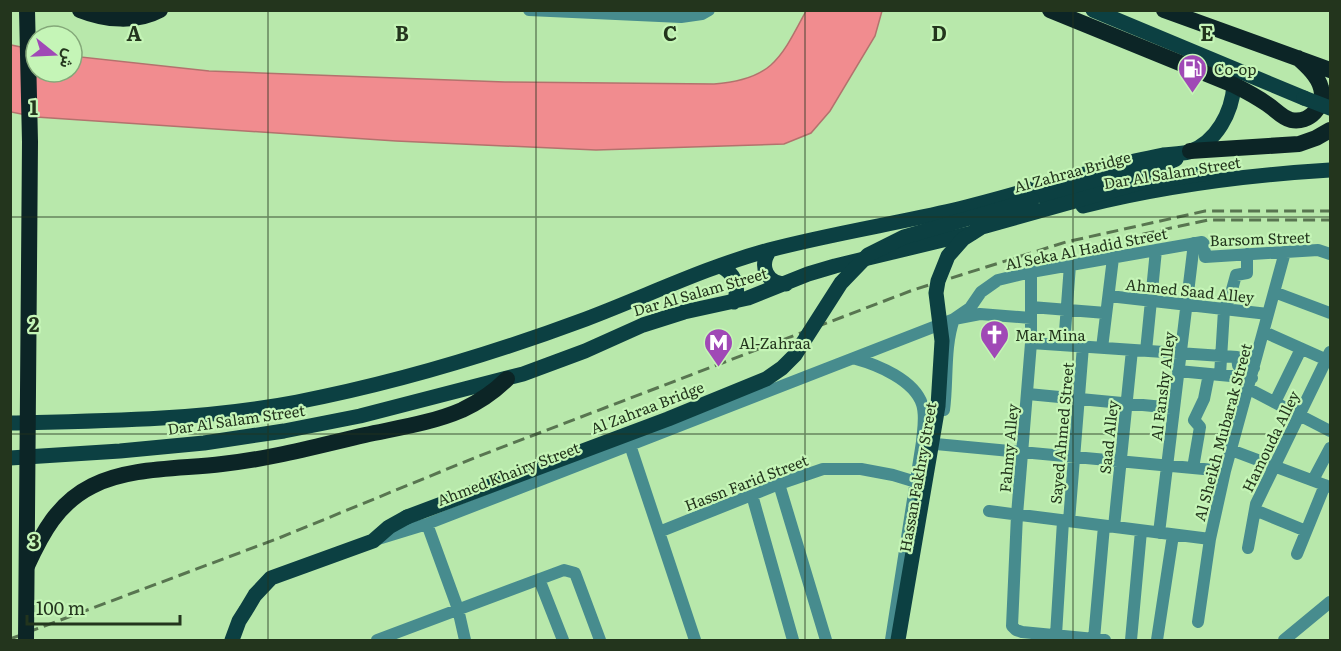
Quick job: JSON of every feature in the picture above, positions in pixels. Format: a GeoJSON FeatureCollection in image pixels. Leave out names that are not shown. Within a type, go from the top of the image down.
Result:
{"type":"FeatureCollection","features":[{"type":"Feature","properties":{"kind":"highway"},"geometry":{"type":"LineString","coordinates":[[26,640],[30,141],[27,10]]}},
{"type":"Feature","properties":{"kind":"highway"},"geometry":{"type":"LineString","coordinates":[[80,10],[110,18],[136,18],[160,10]]}},
{"type":"Feature","properties":{"kind":"highway"},"geometry":{"type":"LineString","coordinates":[[1050,10],[1234,85],[1257,97],[1284,117],[1294,120],[1304,119],[1317,110],[1322,95],[1317,80],[1298,58]]}},
{"type":"Feature","properties":{"kind":"highway"},"geometry":{"type":"LineString","coordinates":[[1164,10],[1330,70]]}},
{"type":"Feature","properties":{"kind":"highway"},"geometry":{"type":"LineString","coordinates":[[1190,152],[1299,144],[1330,130]]}},
{"type":"Feature","properties":{"kind":"highway"},"geometry":{"type":"LineString","coordinates":[[27,566],[41,536],[54,516],[91,486],[112,477],[249,461],[401,427],[460,411],[484,398],[507,379]]}},
{"type":"Feature","properties":{"kind":"main road"},"geometry":{"type":"LineString","coordinates":[[1093,10],[1330,108]]}},
{"type":"Feature","properties":{"kind":"main road","name":"Dar Al Salam Street"},"geometry":{"type":"LineString","coordinates":[[10,423],[167,419],[236,412],[301,401],[400,378],[498,350],[597,315],[720,266],[770,250],[955,210],[1023,193],[1120,164],[1190,152],[1209,139],[1221,126],[1229,110],[1234,85]]}},
{"type":"Feature","properties":{"kind":"main road","name":"Al Zahraa Bridge"},"geometry":{"type":"LineString","coordinates":[[373,541],[389,527],[407,517],[668,419],[766,379],[795,355],[841,283],[868,255],[904,237],[1155,168],[1190,152]]}},
{"type":"Feature","properties":{"kind":"main road","name":"Al Zahraa Bridge"},"geometry":{"type":"LineString","coordinates":[[898,640],[938,406],[942,341],[936,293],[948,256],[963,239],[982,227],[1139,183],[1241,170],[1274,174]]}},
{"type":"Feature","properties":{"kind":"main road","name":"Dar Al Salam Street"},"geometry":{"type":"LineString","coordinates":[[10,458],[162,448],[256,436],[360,416],[507,379],[555,363],[643,325],[684,312],[734,302],[850,261],[908,250],[1103,201],[1274,174],[1330,171]]}},
{"type":"Feature","properties":{"kind":"main road"},"geometry":{"type":"LineString","coordinates":[[770,250],[764,263],[766,273],[777,283],[786,284]]}},
{"type":"Feature","properties":{"kind":"main road"},"geometry":{"type":"LineString","coordinates":[[720,266],[729,271],[735,279],[737,291],[734,302]]}},
{"type":"Feature","properties":{"kind":"main road","name":"Ahmed Khairy Street"},"geometry":{"type":"LineString","coordinates":[[232,640],[239,621],[250,602],[271,578],[373,541]]}},
{"type":"Feature","properties":{"kind":"street"},"geometry":{"type":"LineString","coordinates":[[529,10],[681,17],[702,14],[709,10]]}},
{"type":"Feature","properties":{"kind":"street","name":"Al Seka Al Hadid Street"},"geometry":{"type":"LineString","coordinates":[[954,319],[970,309],[981,292],[998,280],[1031,272],[1199,243]]}},
{"type":"Feature","properties":{"kind":"street","name":"Barsom Street"},"geometry":{"type":"LineString","coordinates":[[1199,243],[1204,256],[1322,251],[1330,254]]}},
{"type":"Feature","properties":{"kind":"street","name":"Al Fanshy Alley"},"geometry":{"type":"LineString","coordinates":[[1159,533],[1178,371],[1199,243]]}},
{"type":"Feature","properties":{"kind":"street"},"geometry":{"type":"LineString","coordinates":[[1146,351],[1156,250]]}},
{"type":"Feature","properties":{"kind":"street","name":"Al Sheikh Mubarak Street"},"geometry":{"type":"LineString","coordinates":[[1198,622],[1210,539],[1225,471],[1285,252]]}},
{"type":"Feature","properties":{"kind":"street"},"geometry":{"type":"LineString","coordinates":[[1192,468],[1200,427],[1194,420],[1214,375],[1220,356],[1224,310],[1236,275],[1246,273],[1247,254]]}},
{"type":"Feature","properties":{"kind":"street"},"geometry":{"type":"LineString","coordinates":[[1102,348],[1113,258]]}},
{"type":"Feature","properties":{"kind":"street"},"geometry":{"type":"LineString","coordinates":[[1064,345],[1070,265]]}},
{"type":"Feature","properties":{"kind":"street","name":"Fahmy Alley"},"geometry":{"type":"LineString","coordinates":[[1031,272],[1031,343],[1017,515],[1012,626],[1022,632],[1056,635]]}},
{"type":"Feature","properties":{"kind":"street"},"geometry":{"type":"LineString","coordinates":[[1274,292],[1330,313]]}},
{"type":"Feature","properties":{"kind":"street","name":"Ahmed Saad Alley"},"geometry":{"type":"LineString","coordinates":[[1109,296],[1268,314]]}},
{"type":"Feature","properties":{"kind":"street","name":"Ahmed Khairy Street"},"geometry":{"type":"LineString","coordinates":[[373,541],[427,524],[954,319],[980,314],[1067,310],[1107,313]]}},
{"type":"Feature","properties":{"kind":"street","name":"Hassan Fakhry Street"},"geometry":{"type":"LineString","coordinates":[[905,640],[946,392],[949,338],[954,319]]}},
{"type":"Feature","properties":{"kind":"street"},"geometry":{"type":"LineString","coordinates":[[1264,332],[1301,349],[1329,356]]}},
{"type":"Feature","properties":{"kind":"street"},"geometry":{"type":"LineString","coordinates":[[1031,343],[1238,357],[1238,365],[1275,402],[1330,431]]}},
{"type":"Feature","properties":{"kind":"street","name":"Sayed Ahmed Street"},"geometry":{"type":"LineString","coordinates":[[1056,635],[1083,346]]}},
{"type":"Feature","properties":{"kind":"street"},"geometry":{"type":"LineString","coordinates":[[1275,402],[1301,349]]}},
{"type":"Feature","properties":{"kind":"street","name":"Saad Alley"},"geometry":{"type":"LineString","coordinates":[[1100,640],[1109,526],[1120,461],[1132,350]]}},
{"type":"Feature","properties":{"kind":"street","name":"Hamouda Alley"},"geometry":{"type":"LineString","coordinates":[[1248,548],[1255,510],[1273,466],[1329,356]]}},
{"type":"Feature","properties":{"kind":"street","name":"Hassan Fakhry Street"},"geometry":{"type":"LineString","coordinates":[[856,359],[887,370],[901,380],[921,401],[924,416],[922,442],[891,640]]}},
{"type":"Feature","properties":{"kind":"street"},"geometry":{"type":"LineString","coordinates":[[1178,371],[1252,378]]}},
{"type":"Feature","properties":{"kind":"street"},"geometry":{"type":"LineString","coordinates":[[1028,394],[1174,408]]}},
{"type":"Feature","properties":{"kind":"street"},"geometry":{"type":"LineString","coordinates":[[922,442],[1225,471]]}},
{"type":"Feature","properties":{"kind":"street"},"geometry":{"type":"LineString","coordinates":[[630,445],[695,640]]}},
{"type":"Feature","properties":{"kind":"street"},"geometry":{"type":"LineString","coordinates":[[1297,555],[1323,484],[1330,448]]}},
{"type":"Feature","properties":{"kind":"street"},"geometry":{"type":"LineString","coordinates":[[1231,450],[1323,484]]}},
{"type":"Feature","properties":{"kind":"street","name":"Hassn Farid Street"},"geometry":{"type":"LineString","coordinates":[[659,532],[823,469],[843,467],[893,475],[916,482]]}},
{"type":"Feature","properties":{"kind":"street"},"geometry":{"type":"LineString","coordinates":[[779,484],[826,640]]}},
{"type":"Feature","properties":{"kind":"street"},"geometry":{"type":"LineString","coordinates":[[752,495],[793,640]]}},
{"type":"Feature","properties":{"kind":"street"},"geometry":{"type":"LineString","coordinates":[[1255,510],[1306,531]]}},
{"type":"Feature","properties":{"kind":"street"},"geometry":{"type":"LineString","coordinates":[[988,511],[1210,539]]}},
{"type":"Feature","properties":{"kind":"street"},"geometry":{"type":"LineString","coordinates":[[427,524],[458,609],[465,640]]}},
{"type":"Feature","properties":{"kind":"street"},"geometry":{"type":"LineString","coordinates":[[1131,640],[1141,531]]}},
{"type":"Feature","properties":{"kind":"street"},"geometry":{"type":"LineString","coordinates":[[1157,640],[1173,535]]}},
{"type":"Feature","properties":{"kind":"street"},"geometry":{"type":"LineString","coordinates":[[376,640],[564,570],[575,573],[600,640]]}},
{"type":"Feature","properties":{"kind":"street"},"geometry":{"type":"LineString","coordinates":[[539,579],[563,640]]}},
{"type":"Feature","properties":{"kind":"street"},"geometry":{"type":"LineString","coordinates":[[1284,640],[1330,602]]}},
{"type":"Feature","properties":{"kind":"street"},"geometry":{"type":"LineString","coordinates":[[1056,635],[1100,640]]}},
{"type":"Feature","properties":{"kind":"shaded area"},"geometry":{"type":"Polygon","coordinates":[[[806,11],[882,11],[875,36],[830,111],[811,133],[784,144],[596,150],[396,141],[36,117],[11,112],[11,45],[24,48],[24,84],[84,84],[84,57],[209,71],[505,82],[714,84],[734,82],[762,72],[781,54],[806,11]]]}},
{"type":"Feature","properties":{"kind":"railway"},"geometry":{"type":"LineString","coordinates":[[10,639],[279,538],[479,456],[913,290],[1066,242],[1205,211],[1330,211]]}},
{"type":"Feature","properties":{"kind":"railway"},"geometry":{"type":"LineString","coordinates":[[1125,238],[1208,220],[1330,220]]}},
{"type":"Feature","properties":{"kind":"place","name":"Co-op"},"geometry":{"type":"Point","coordinates":[1193,94]}},
{"type":"Feature","properties":{"kind":"place","name":"Mar Mina"},"geometry":{"type":"Point","coordinates":[994,360]}},
{"type":"Feature","properties":{"kind":"place","name":"Al-Zahraa"},"geometry":{"type":"Point","coordinates":[718,368]}}]}
